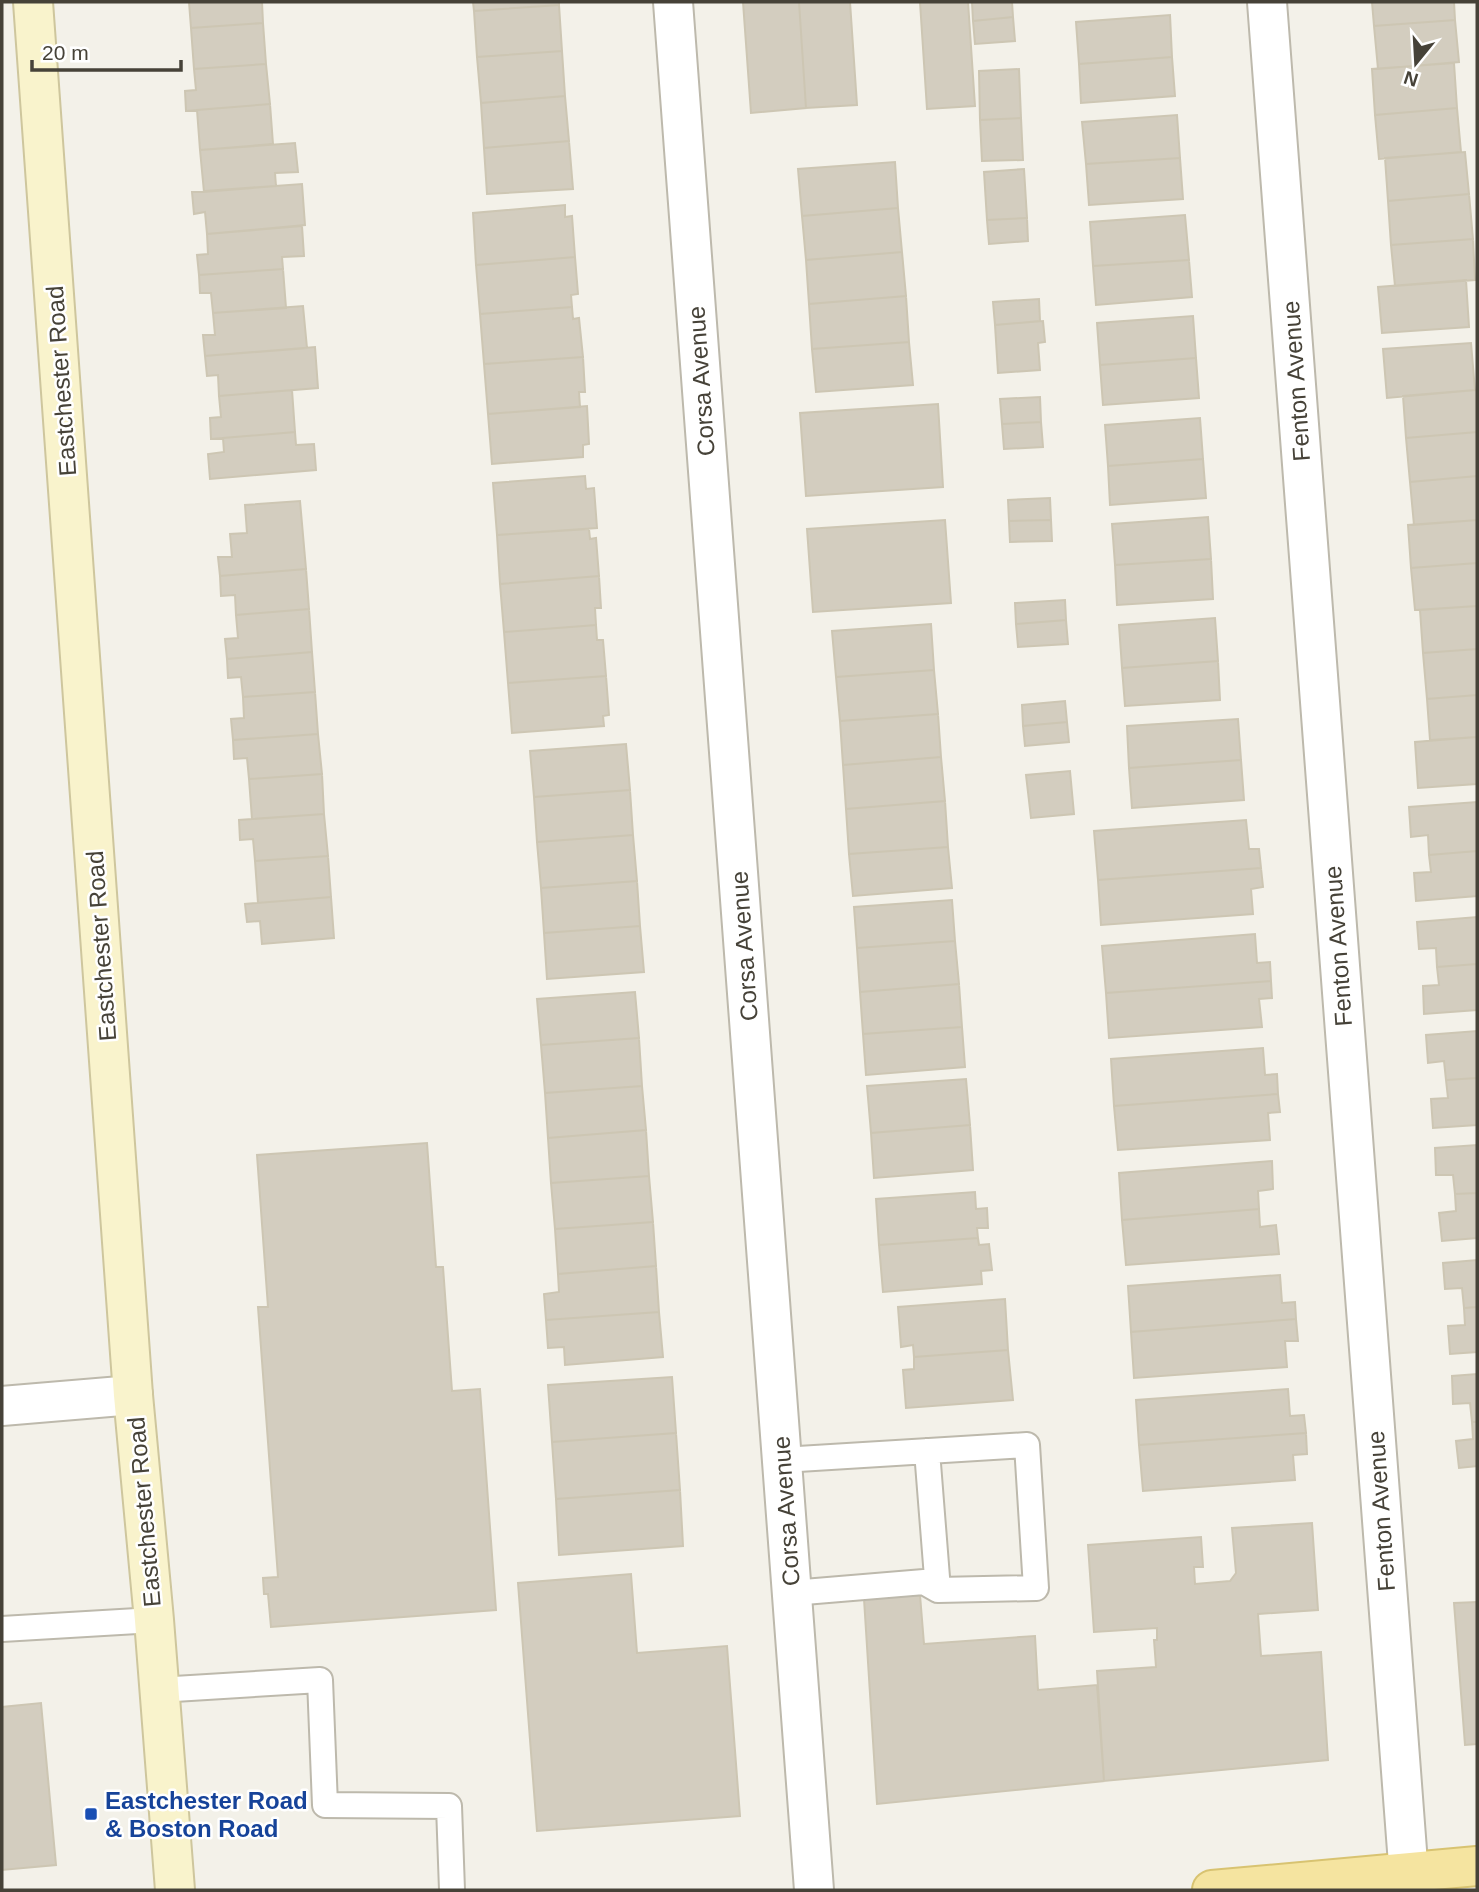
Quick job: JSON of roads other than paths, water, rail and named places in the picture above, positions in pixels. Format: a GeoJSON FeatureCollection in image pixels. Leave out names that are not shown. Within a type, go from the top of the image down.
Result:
{"type":"FeatureCollection","features":[{"type":"Feature","properties":{"kind":"main road","name":"Eastchester Road"},"geometry":{"type":"LineString","coordinates":[[33,2],[134,1395],[175,1890]]}},
{"type":"Feature","properties":{"kind":"main road"},"geometry":{"type":"LineString","coordinates":[[1212,1890],[1409,1881],[1477,1866]]}},
{"type":"Feature","properties":{"kind":"street","name":"Corsa Avenue"},"geometry":{"type":"LineString","coordinates":[[673,2],[814,1890]]}},
{"type":"Feature","properties":{"kind":"street","name":"Fenton Avenue"},"geometry":{"type":"LineString","coordinates":[[1267,2],[1409,1881]]}},
{"type":"Feature","properties":{"kind":"street"},"geometry":{"type":"LineString","coordinates":[[2,1406],[134,1395]]}},
{"type":"Feature","properties":{"kind":"lane"},"geometry":{"type":"LineString","coordinates":[[782,1460],[1027,1445],[1036,1588],[938,1590],[924,1582],[792,1593]]}},
{"type":"Feature","properties":{"kind":"lane"},"geometry":{"type":"LineString","coordinates":[[927,1451],[938,1590]]}},
{"type":"Feature","properties":{"kind":"lane"},"geometry":{"type":"LineString","coordinates":[[2,1629],[154,1620]]}},
{"type":"Feature","properties":{"kind":"lane"},"geometry":{"type":"LineString","coordinates":[[158,1690],[320,1680],[325,1805],[449,1806],[452,1890]]}},
{"type":"Feature","properties":{"kind":"place","name":"Eastchester Road & Boston Road"},"geometry":{"type":"Point","coordinates":[91,1814]}}]}
